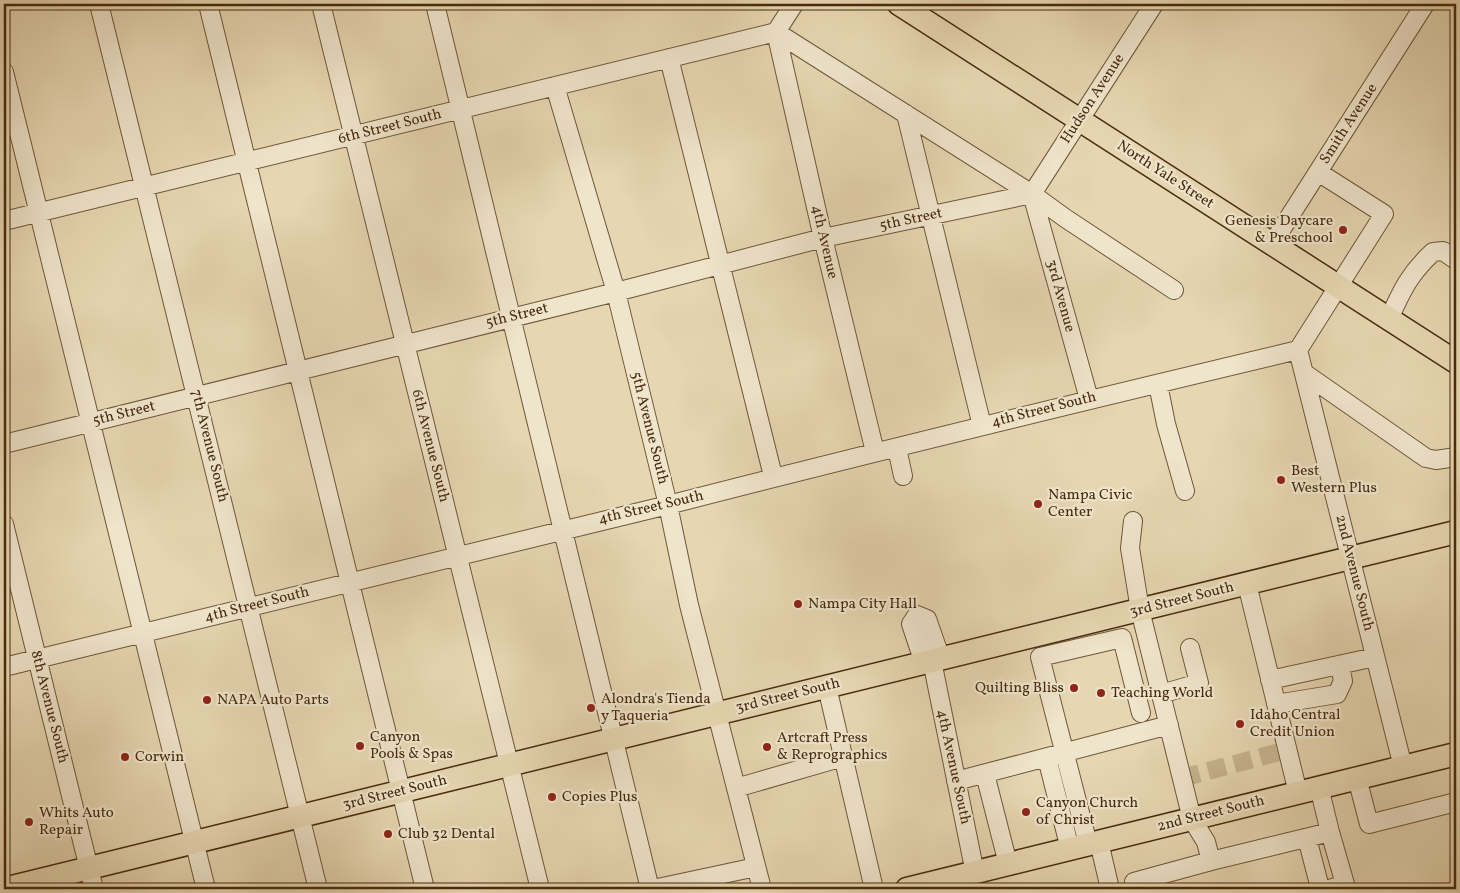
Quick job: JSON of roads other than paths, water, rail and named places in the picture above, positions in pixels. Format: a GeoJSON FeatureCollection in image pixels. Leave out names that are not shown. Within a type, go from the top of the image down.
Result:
{"type":"FeatureCollection","features":[{"type":"Feature","properties":{"kind":"main road","name":"North Yale Street"},"geometry":{"type":"LineString","coordinates":[[899,4],[1456,362]]}},
{"type":"Feature","properties":{"kind":"main road","name":"3rd Street South"},"geometry":{"type":"LineString","coordinates":[[4,889],[91,879],[194,842],[932,661],[1061,640],[1140,610],[1456,532]]}},
{"type":"Feature","properties":{"kind":"main road","name":"2nd Street South"},"geometry":{"type":"LineString","coordinates":[[907,889],[1456,754]]}},
{"type":"Feature","properties":{"kind":"street","name":"7th Avenue South"},"geometry":{"type":"LineString","coordinates":[[99,4],[318,889]]}},
{"type":"Feature","properties":{"kind":"street"},"geometry":{"type":"LineString","coordinates":[[208,4],[425,889]]}},
{"type":"Feature","properties":{"kind":"street","name":"6th Avenue South"},"geometry":{"type":"LineString","coordinates":[[321,4],[540,889]]}},
{"type":"Feature","properties":{"kind":"street"},"geometry":{"type":"LineString","coordinates":[[434,4],[652,889],[756,867]]}},
{"type":"Feature","properties":{"kind":"street"},"geometry":{"type":"LineString","coordinates":[[794,4],[776,32],[1032,194],[1064,218],[1174,290]]}},
{"type":"Feature","properties":{"kind":"street","name":"Smith Avenue"},"geometry":{"type":"LineString","coordinates":[[1272,244],[1426,4]]}},
{"type":"Feature","properties":{"kind":"street","name":"Hudson Avenue"},"geometry":{"type":"LineString","coordinates":[[1032,194],[1150,5]]}},
{"type":"Feature","properties":{"kind":"street","name":"6th Street South"},"geometry":{"type":"LineString","coordinates":[[4,221],[776,32]]}},
{"type":"Feature","properties":{"kind":"street","name":"4th Avenue"},"geometry":{"type":"LineString","coordinates":[[776,32],[823,238],[875,452]]}},
{"type":"Feature","properties":{"kind":"street"},"geometry":{"type":"LineString","coordinates":[[669,58],[773,476]]}},
{"type":"Feature","properties":{"kind":"street"},"geometry":{"type":"LineString","coordinates":[[4,72],[206,889]]}},
{"type":"Feature","properties":{"kind":"street","name":"5th Avenue South"},"geometry":{"type":"LineString","coordinates":[[555,86],[616,292],[668,505],[689,605],[762,889]]}},
{"type":"Feature","properties":{"kind":"street"},"geometry":{"type":"LineString","coordinates":[[906,114],[982,426]]}},
{"type":"Feature","properties":{"kind":"street"},"geometry":{"type":"LineString","coordinates":[[1298,350],[1384,214],[1318,172]]}},
{"type":"Feature","properties":{"kind":"street","name":"5th Street"},"geometry":{"type":"LineString","coordinates":[[4,444],[616,292],[823,238],[1032,194]]}},
{"type":"Feature","properties":{"kind":"street","name":"3rd Avenue"},"geometry":{"type":"LineString","coordinates":[[1032,194],[1089,399]]}},
{"type":"Feature","properties":{"kind":"street"},"geometry":{"type":"LineString","coordinates":[[1389,319],[1404,284],[1416,268],[1433,252],[1443,251],[1456,260]]}},
{"type":"Feature","properties":{"kind":"street","name":"4th Street South"},"geometry":{"type":"LineString","coordinates":[[4,667],[351,582],[457,554],[668,505],[773,476],[897,448],[1089,399],[1298,350]]}},
{"type":"Feature","properties":{"kind":"street","name":"2nd Avenue South"},"geometry":{"type":"LineString","coordinates":[[1298,350],[1403,767]]}},
{"type":"Feature","properties":{"kind":"street"},"geometry":{"type":"LineString","coordinates":[[1304,373],[1426,458],[1436,460],[1456,457]]}},
{"type":"Feature","properties":{"kind":"street"},"geometry":{"type":"LineString","coordinates":[[1158,384],[1184,492]]}},
{"type":"Feature","properties":{"kind":"street"},"geometry":{"type":"LineString","coordinates":[[897,448],[903,476]]}},
{"type":"Feature","properties":{"kind":"street"},"geometry":{"type":"LineString","coordinates":[[1133,521],[1130,548],[1140,610],[1192,819],[1206,842],[1211,861]]}},
{"type":"Feature","properties":{"kind":"street","name":"8th Avenue South"},"geometry":{"type":"LineString","coordinates":[[4,524],[91,879]]}},
{"type":"Feature","properties":{"kind":"street"},"geometry":{"type":"LineString","coordinates":[[1247,584],[1298,793]]}},
{"type":"Feature","properties":{"kind":"street","name":"4th Avenue South"},"geometry":{"type":"LineString","coordinates":[[935,610],[917,615],[927,619],[932,661],[975,872]]}},
{"type":"Feature","properties":{"kind":"street"},"geometry":{"type":"LineString","coordinates":[[1086,845],[1040,657],[1061,640],[1122,638],[1141,713]]}},
{"type":"Feature","properties":{"kind":"street"},"geometry":{"type":"LineString","coordinates":[[1161,694],[1199,683],[1190,648]]}},
{"type":"Feature","properties":{"kind":"street"},"geometry":{"type":"LineString","coordinates":[[1270,680],[1375,656]]}},
{"type":"Feature","properties":{"kind":"street"},"geometry":{"type":"LineString","coordinates":[[1276,704],[1337,694],[1344,681],[1340,665]]}},
{"type":"Feature","properties":{"kind":"street"},"geometry":{"type":"LineString","coordinates":[[827,687],[874,889]]}},
{"type":"Feature","properties":{"kind":"street"},"geometry":{"type":"LineString","coordinates":[[956,781],[1168,725]]}},
{"type":"Feature","properties":{"kind":"street"},"geometry":{"type":"LineString","coordinates":[[736,788],[843,757]]}},
{"type":"Feature","properties":{"kind":"street"},"geometry":{"type":"LineString","coordinates":[[1047,758],[1086,845],[1110,889]]}},
{"type":"Feature","properties":{"kind":"street"},"geometry":{"type":"LineString","coordinates":[[985,774],[1008,864]]}},
{"type":"Feature","properties":{"kind":"street"},"geometry":{"type":"LineString","coordinates":[[1357,778],[1369,824],[1456,802]]}},
{"type":"Feature","properties":{"kind":"street"},"geometry":{"type":"LineString","coordinates":[[1320,787],[1330,832],[1345,884],[1329,889]]}},
{"type":"Feature","properties":{"kind":"street"},"geometry":{"type":"LineString","coordinates":[[1134,882],[1330,832]]}},
{"type":"Feature","properties":{"kind":"street"},"geometry":{"type":"LineString","coordinates":[[1306,838],[1319,884],[1323,889]]}},
{"type":"Feature","properties":{"kind":"tunnel"},"geometry":{"type":"LineString","coordinates":[[1182,778],[1287,750]]}},
{"type":"Feature","properties":{"kind":"place","name":"Genesis Daycare & Preschool"},"geometry":{"type":"Point","coordinates":[1343,230]}},
{"type":"Feature","properties":{"kind":"place","name":"Best Western Plus"},"geometry":{"type":"Point","coordinates":[1281,480]}},
{"type":"Feature","properties":{"kind":"place","name":"Nampa Civic Center"},"geometry":{"type":"Point","coordinates":[1038,504]}},
{"type":"Feature","properties":{"kind":"place","name":"Nampa City Hall"},"geometry":{"type":"Point","coordinates":[798,604]}},
{"type":"Feature","properties":{"kind":"place","name":"Quilting Bliss"},"geometry":{"type":"Point","coordinates":[1074,688]}},
{"type":"Feature","properties":{"kind":"place","name":"Teaching World"},"geometry":{"type":"Point","coordinates":[1101,693]}},
{"type":"Feature","properties":{"kind":"place","name":"NAPA Auto Parts"},"geometry":{"type":"Point","coordinates":[207,700]}},
{"type":"Feature","properties":{"kind":"place","name":"Alondra's Tienda y Taqueria"},"geometry":{"type":"Point","coordinates":[591,708]}},
{"type":"Feature","properties":{"kind":"place","name":"Idaho Central Credit Union"},"geometry":{"type":"Point","coordinates":[1240,724]}},
{"type":"Feature","properties":{"kind":"place","name":"Canyon Pools & Spas"},"geometry":{"type":"Point","coordinates":[360,746]}},
{"type":"Feature","properties":{"kind":"place","name":"Artcraft Press & Reprographics"},"geometry":{"type":"Point","coordinates":[767,747]}},
{"type":"Feature","properties":{"kind":"place","name":"Corwin"},"geometry":{"type":"Point","coordinates":[125,757]}},
{"type":"Feature","properties":{"kind":"place","name":"Copies Plus"},"geometry":{"type":"Point","coordinates":[552,797]}},
{"type":"Feature","properties":{"kind":"place","name":"Canyon Church of Christ"},"geometry":{"type":"Point","coordinates":[1026,812]}},
{"type":"Feature","properties":{"kind":"place","name":"Whits Auto Repair"},"geometry":{"type":"Point","coordinates":[29,822]}},
{"type":"Feature","properties":{"kind":"place","name":"Club 32 Dental"},"geometry":{"type":"Point","coordinates":[388,834]}}]}
